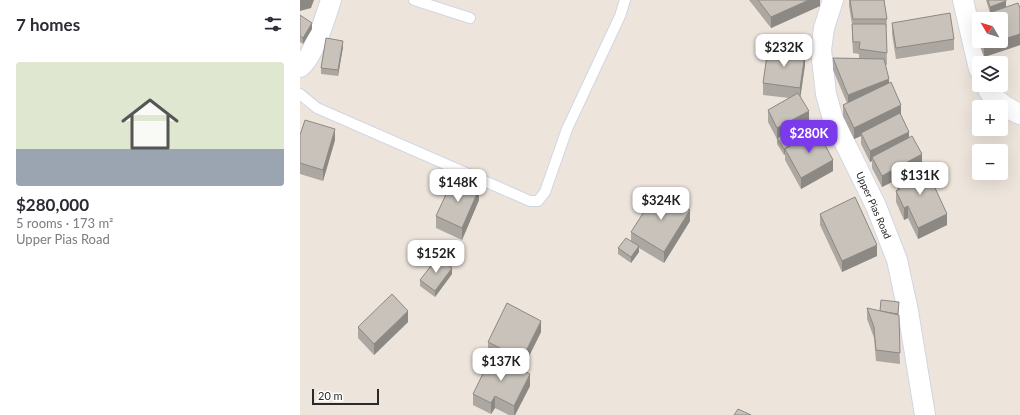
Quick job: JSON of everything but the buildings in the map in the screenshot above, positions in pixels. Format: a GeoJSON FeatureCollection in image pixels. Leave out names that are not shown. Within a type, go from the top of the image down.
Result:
{"type":"FeatureCollection","features":[{"type":"Feature","properties":{"kind":"street"},"geometry":{"type":"LineString","coordinates":[[300,67],[303,65],[312,49],[331,0]]}},
{"type":"Feature","properties":{"kind":"street","name":"Upper Pias Road"},"geometry":{"type":"LineString","coordinates":[[832,0],[824,28],[821,50],[826,94],[833,119],[876,206],[897,260],[912,330],[925,415]]}},
{"type":"Feature","properties":{"kind":"street"},"geometry":{"type":"LineString","coordinates":[[963,0],[976,56]]}},
{"type":"Feature","properties":{"kind":"street"},"geometry":{"type":"LineString","coordinates":[[990,92],[998,102],[1020,114]]}},
{"type":"Feature","properties":{"kind":"lane"},"geometry":{"type":"LineString","coordinates":[[414,0],[470,18]]}},
{"type":"Feature","properties":{"kind":"lane"},"geometry":{"type":"LineString","coordinates":[[300,94],[317,108],[530,201],[538,201],[545,192],[567,129],[626,0]]}}]}
